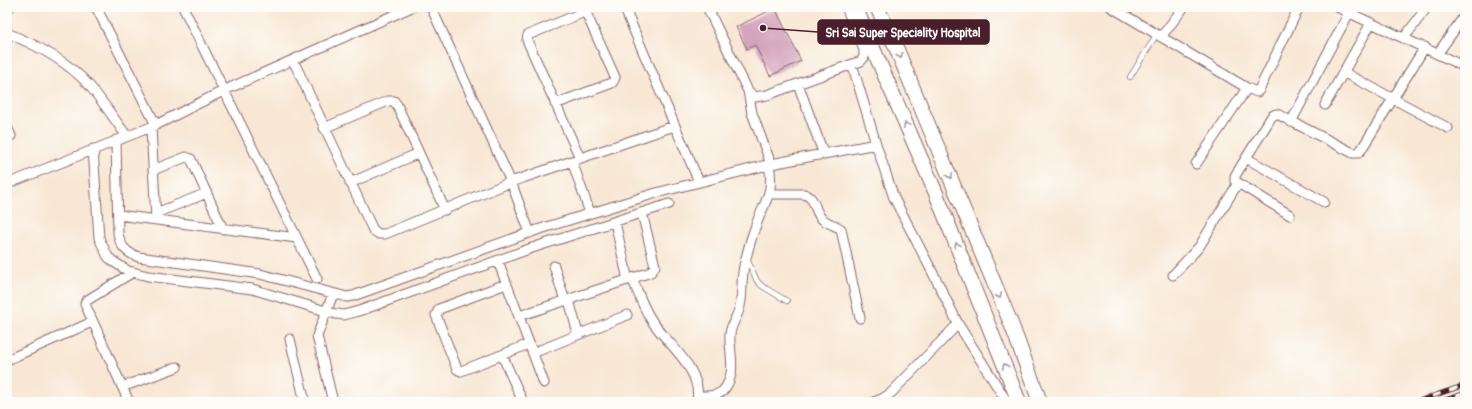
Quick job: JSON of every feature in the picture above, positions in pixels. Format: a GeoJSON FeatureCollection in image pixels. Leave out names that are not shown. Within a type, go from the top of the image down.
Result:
{"type":"FeatureCollection","features":[{"type":"Feature","properties":{"kind":"main road"},"geometry":{"type":"LineString","coordinates":[[855,7],[935,191],[1019,402]]}},
{"type":"Feature","properties":{"kind":"main road"},"geometry":{"type":"LineString","coordinates":[[877,7],[895,45],[1012,326],[1040,402]]}},
{"type":"Feature","properties":{"kind":"street"},"geometry":{"type":"LineString","coordinates":[[96,7],[153,126],[153,170],[156,216]]}},
{"type":"Feature","properties":{"kind":"street"},"geometry":{"type":"LineString","coordinates":[[183,7],[318,279]]}},
{"type":"Feature","properties":{"kind":"street"},"geometry":{"type":"LineString","coordinates":[[7,184],[153,126],[225,90],[412,7]]}},
{"type":"Feature","properties":{"kind":"street"},"geometry":{"type":"LineString","coordinates":[[431,7],[511,182],[538,236]]}},
{"type":"Feature","properties":{"kind":"street"},"geometry":{"type":"LineString","coordinates":[[624,7],[698,182]]}},
{"type":"Feature","properties":{"kind":"street"},"geometry":{"type":"LineString","coordinates":[[615,222],[630,279],[652,321],[692,373],[697,387],[698,399],[718,395],[723,392],[730,380],[732,366],[730,334],[733,322],[740,306],[742,274],[755,228],[769,194],[771,169],[752,113],[748,91],[707,7]]}},
{"type":"Feature","properties":{"kind":"street"},"geometry":{"type":"LineString","coordinates":[[748,91],[755,97],[767,95],[861,61],[865,53],[846,7]]}},
{"type":"Feature","properties":{"kind":"street"},"geometry":{"type":"LineString","coordinates":[[1111,7],[1247,88],[1257,92],[1299,7]]}},
{"type":"Feature","properties":{"kind":"street"},"geometry":{"type":"LineString","coordinates":[[1159,35],[1184,7]]}},
{"type":"Feature","properties":{"kind":"street"},"geometry":{"type":"LineString","coordinates":[[1337,7],[1438,53],[1465,67]]}},
{"type":"Feature","properties":{"kind":"street"},"geometry":{"type":"LineString","coordinates":[[1404,38],[1427,7]]}},
{"type":"Feature","properties":{"kind":"street"},"geometry":{"type":"LineString","coordinates":[[555,104],[612,83],[614,80],[614,76],[586,14],[582,13],[528,35],[527,40],[555,104],[576,159],[590,213]]}},
{"type":"Feature","properties":{"kind":"street"},"geometry":{"type":"LineString","coordinates":[[1291,122],[1349,13]]}},
{"type":"Feature","properties":{"kind":"street"},"geometry":{"type":"LineString","coordinates":[[1438,53],[1465,15]]}},
{"type":"Feature","properties":{"kind":"street"},"geometry":{"type":"LineString","coordinates":[[1325,105],[1371,23]]}},
{"type":"Feature","properties":{"kind":"street"},"geometry":{"type":"LineString","coordinates":[[7,33],[53,55],[70,67],[88,84],[127,136]]}},
{"type":"Feature","properties":{"kind":"street"},"geometry":{"type":"LineString","coordinates":[[1290,215],[1235,180],[1235,176],[1272,116],[1276,114],[1279,115],[1353,153],[1358,153],[1362,150],[1425,47]]}},
{"type":"Feature","properties":{"kind":"street"},"geometry":{"type":"LineString","coordinates":[[292,60],[373,230],[379,234],[385,234],[511,182],[674,126]]}},
{"type":"Feature","properties":{"kind":"street"},"geometry":{"type":"LineString","coordinates":[[852,64],[894,198],[958,324],[1006,402]]}},
{"type":"Feature","properties":{"kind":"street"},"geometry":{"type":"LineString","coordinates":[[1344,72],[1448,128]]}},
{"type":"Feature","properties":{"kind":"street"},"geometry":{"type":"LineString","coordinates":[[798,84],[824,154]]}},
{"type":"Feature","properties":{"kind":"street"},"geometry":{"type":"LineString","coordinates":[[1196,164],[1247,88]]}},
{"type":"Feature","properties":{"kind":"street"},"geometry":{"type":"LineString","coordinates":[[324,128],[388,100],[394,101],[445,210]]}},
{"type":"Feature","properties":{"kind":"street"},"geometry":{"type":"LineString","coordinates":[[114,141],[120,242],[127,252],[133,256],[260,274],[333,296],[347,297],[538,236],[590,213],[656,193],[698,182],[771,169],[824,154],[876,144]]}},
{"type":"Feature","properties":{"kind":"street"},"geometry":{"type":"LineString","coordinates":[[97,147],[100,238],[102,246],[111,260],[128,270],[148,276],[252,289],[328,309],[344,315],[498,261],[538,236],[615,222],[669,204]]}},
{"type":"Feature","properties":{"kind":"street"},"geometry":{"type":"LineString","coordinates":[[350,183],[419,153]]}},
{"type":"Feature","properties":{"kind":"street"},"geometry":{"type":"LineString","coordinates":[[153,170],[186,158],[191,159],[223,229]]}},
{"type":"Feature","properties":{"kind":"street"},"geometry":{"type":"LineString","coordinates":[[1246,158],[1324,202]]}},
{"type":"Feature","properties":{"kind":"street"},"geometry":{"type":"LineString","coordinates":[[1173,275],[1199,247],[1238,183]]}},
{"type":"Feature","properties":{"kind":"street"},"geometry":{"type":"LineString","coordinates":[[156,216],[207,193]]}},
{"type":"Feature","properties":{"kind":"street"},"geometry":{"type":"LineString","coordinates":[[769,194],[808,195],[812,199],[820,217],[842,229],[860,318]]}},
{"type":"Feature","properties":{"kind":"street"},"geometry":{"type":"LineString","coordinates":[[519,316],[651,272],[655,266],[642,213]]}},
{"type":"Feature","properties":{"kind":"street"},"geometry":{"type":"LineString","coordinates":[[118,215],[156,216],[223,229],[298,238]]}},
{"type":"Feature","properties":{"kind":"street"},"geometry":{"type":"LineString","coordinates":[[498,261],[544,383]]}},
{"type":"Feature","properties":{"kind":"street"},"geometry":{"type":"LineString","coordinates":[[554,266],[578,334]]}},
{"type":"Feature","properties":{"kind":"street"},"geometry":{"type":"LineString","coordinates":[[129,402],[85,306],[86,301],[133,272]]}},
{"type":"Feature","properties":{"kind":"street"},"geometry":{"type":"LineString","coordinates":[[506,284],[439,309],[436,315],[458,371],[502,355],[578,334],[627,315]]}},
{"type":"Feature","properties":{"kind":"street"},"geometry":{"type":"LineString","coordinates":[[332,402],[317,338],[333,296]]}},
{"type":"Feature","properties":{"kind":"street"},"geometry":{"type":"LineString","coordinates":[[7,360],[92,322]]}},
{"type":"Feature","properties":{"kind":"street"},"geometry":{"type":"LineString","coordinates":[[874,402],[891,393],[958,324]]}},
{"type":"Feature","properties":{"kind":"street"},"geometry":{"type":"LineString","coordinates":[[290,339],[305,402]]}},
{"type":"Feature","properties":{"kind":"street"},"geometry":{"type":"LineString","coordinates":[[502,355],[523,402]]}},
{"type":"Feature","properties":{"kind":"street"},"geometry":{"type":"LineString","coordinates":[[122,387],[177,367]]}},
{"type":"Feature","properties":{"kind":"lane"},"geometry":{"type":"LineString","coordinates":[[1130,77],[1159,35]]}},
{"type":"Feature","properties":{"kind":"lane"},"geometry":{"type":"LineString","coordinates":[[746,257],[757,281],[762,286],[787,301]]}},
{"type":"Feature","properties":{"kind":"building"},"geometry":{"type":"Polygon","coordinates":[[[775,8],[801,61],[770,76],[755,45],[747,49],[736,27],[775,8]]]}},
{"type":"Feature","properties":{"kind":"railway"},"geometry":{"type":"LineString","coordinates":[[1415,402],[1465,385]]}},
{"type":"Feature","properties":{"kind":"railway"},"geometry":{"type":"LineString","coordinates":[[1439,402],[1465,393]]}},
{"type":"Feature","properties":{"kind":"place","name":"Sri Sai Super Speciality Hospital"},"geometry":{"type":"Point","coordinates":[763,28]}}]}
